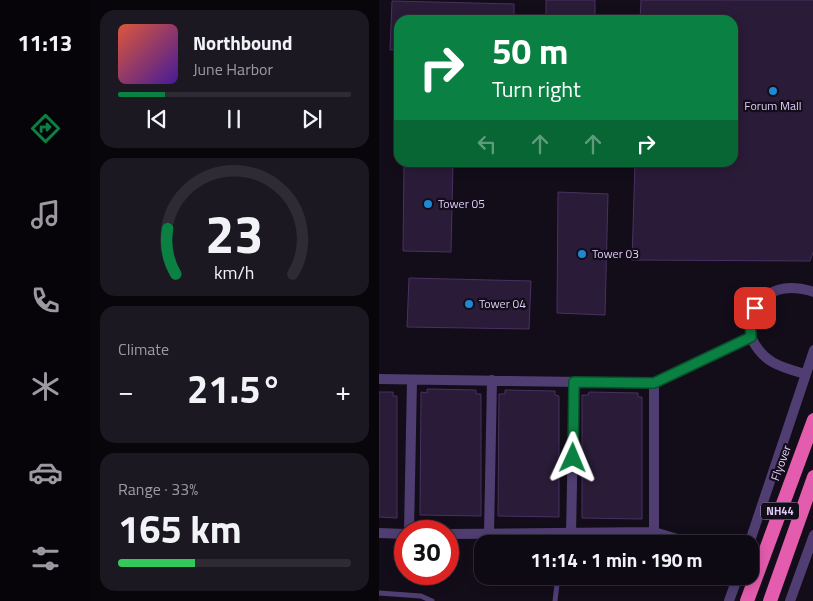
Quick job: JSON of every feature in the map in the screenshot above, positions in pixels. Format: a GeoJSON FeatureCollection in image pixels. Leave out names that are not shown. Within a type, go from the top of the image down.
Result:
{"type":"FeatureCollection","features":[{"type":"Feature","properties":{"kind":"highway","name":"Flyover"},"geometry":{"type":"LineString","coordinates":[[747,601],[813,420]]}},
{"type":"Feature","properties":{"kind":"highway","name":"NH44"},"geometry":{"type":"LineString","coordinates":[[770,601],[813,477]]}},
{"type":"Feature","properties":{"kind":"street"},"geometry":{"type":"LineString","coordinates":[[805,374],[771,363],[759,352],[751,337],[750,321],[755,308],[776,290],[793,287],[813,292]]}},
{"type":"Feature","properties":{"kind":"street"},"geometry":{"type":"LineString","coordinates":[[379,379],[654,383],[751,337]]}},
{"type":"Feature","properties":{"kind":"street"},"geometry":{"type":"LineString","coordinates":[[752,535],[813,350]]}},
{"type":"Feature","properties":{"kind":"street"},"geometry":{"type":"LineString","coordinates":[[409,520],[413,380]]}},
{"type":"Feature","properties":{"kind":"street"},"geometry":{"type":"LineString","coordinates":[[489,534],[492,380]]}},
{"type":"Feature","properties":{"kind":"street"},"geometry":{"type":"LineString","coordinates":[[571,534],[574,382]]}},
{"type":"Feature","properties":{"kind":"street"},"geometry":{"type":"LineString","coordinates":[[654,383],[654,532]]}},
{"type":"Feature","properties":{"kind":"street"},"geometry":{"type":"LineString","coordinates":[[459,534],[654,532],[664,535]]}},
{"type":"Feature","properties":{"kind":"street"},"geometry":{"type":"LineString","coordinates":[[379,533],[394,534]]}},
{"type":"Feature","properties":{"kind":"street"},"geometry":{"type":"LineString","coordinates":[[790,601],[813,535]]}},
{"type":"Feature","properties":{"kind":"street"},"geometry":{"type":"LineString","coordinates":[[729,601],[735,585]]}},
{"type":"Feature","properties":{"kind":"lane"},"geometry":{"type":"LineString","coordinates":[[555,601],[557,585]]}},
{"type":"Feature","properties":{"kind":"lane"},"geometry":{"type":"LineString","coordinates":[[379,592],[421,596],[432,601]]}},
{"type":"Feature","properties":{"kind":"building"},"geometry":{"type":"Polygon","coordinates":[[[546,0],[595,0],[595,15],[546,15],[546,0]]]}},
{"type":"Feature","properties":{"kind":"building","name":"Forum Mall"},"geometry":{"type":"Polygon","coordinates":[[[641,0],[814,0],[814,250],[810,261],[632,260],[635,167],[738,167],[738,15],[640,15],[641,0]]]}},
{"type":"Feature","properties":{"kind":"building"},"geometry":{"type":"Polygon","coordinates":[[[392,1],[514,4],[514,15],[394,15],[394,50],[390,50],[392,1]]]}},
{"type":"Feature","properties":{"kind":"building"},"geometry":{"type":"Polygon","coordinates":[[[404,167],[453,167],[451,252],[403,251],[404,167]]]}},
{"type":"Feature","properties":{"kind":"building"},"geometry":{"type":"Polygon","coordinates":[[[558,192],[608,194],[605,315],[557,313],[558,192]]]}},
{"type":"Feature","properties":{"kind":"building"},"geometry":{"type":"Polygon","coordinates":[[[409,278],[531,281],[529,329],[407,327],[409,278]]]}},
{"type":"Feature","properties":{"kind":"building"},"geometry":{"type":"Polygon","coordinates":[[[427,389],[476,390],[476,394],[481,394],[481,516],[420,515],[421,392],[427,393],[427,389]]]}},
{"type":"Feature","properties":{"kind":"building"},"geometry":{"type":"Polygon","coordinates":[[[505,390],[555,391],[555,395],[559,396],[559,517],[498,516],[499,394],[505,394],[505,390]]]}},
{"type":"Feature","properties":{"kind":"building"},"geometry":{"type":"Polygon","coordinates":[[[379,392],[393,392],[393,396],[397,396],[397,518],[379,517],[379,392]]]}},
{"type":"Feature","properties":{"kind":"building"},"geometry":{"type":"Polygon","coordinates":[[[589,392],[638,393],[638,397],[642,397],[642,519],[582,518],[582,395],[588,395],[589,392]]]}},
{"type":"Feature","properties":{"kind":"place","name":"Forum Mall"},"geometry":{"type":"Point","coordinates":[773,91]}},
{"type":"Feature","properties":{"kind":"place","name":"Tower 05"},"geometry":{"type":"Point","coordinates":[428,204]}},
{"type":"Feature","properties":{"kind":"place","name":"Tower 03"},"geometry":{"type":"Point","coordinates":[582,254]}},
{"type":"Feature","properties":{"kind":"place","name":"Tower 04"},"geometry":{"type":"Point","coordinates":[469,304]}},
{"type":"Feature","properties":{"kind":"route"},"geometry":{"type":"LineString","coordinates":[[573,458],[574,382],[654,383],[751,337],[750,321],[755,308]]}}]}
